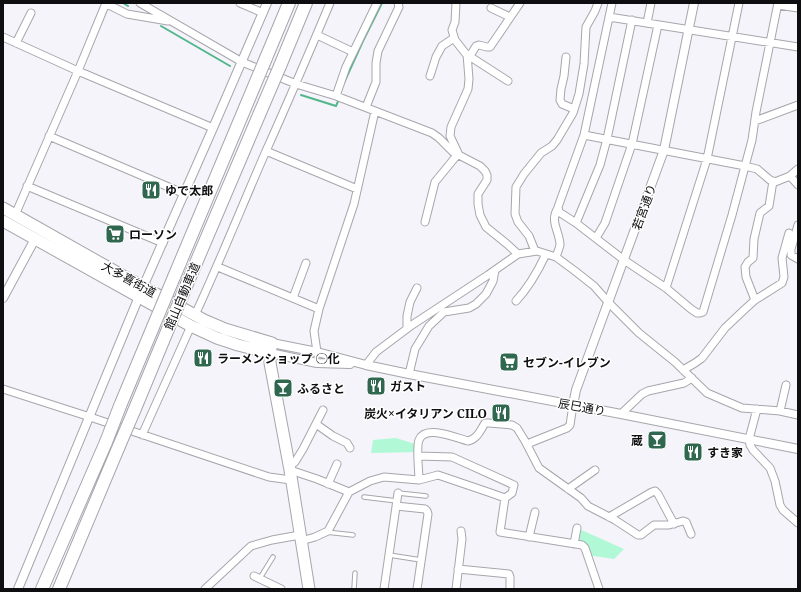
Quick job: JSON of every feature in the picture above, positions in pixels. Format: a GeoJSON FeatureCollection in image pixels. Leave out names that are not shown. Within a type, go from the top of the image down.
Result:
{"type":"FeatureCollection","features":[{"type":"Feature","properties":{"kind":"highway","name":"館山自動車道"},"geometry":{"type":"LineString","coordinates":[[42,589],[106,442],[289,3]]}},
{"type":"Feature","properties":{"kind":"highway","name":"館山自動車道"},"geometry":{"type":"LineString","coordinates":[[59,589],[306,3]]}},
{"type":"Feature","properties":{"kind":"highway","name":"大多喜街道"},"geometry":{"type":"LineString","coordinates":[[3,208],[141,292],[193,321],[217,338],[238,345],[271,348]]}},
{"type":"Feature","properties":{"kind":"highway","name":"大多喜街道"},"geometry":{"type":"LineString","coordinates":[[3,221],[35,239],[141,292]]}},
{"type":"Feature","properties":{"kind":"highway"},"geometry":{"type":"LineString","coordinates":[[271,348],[270,364],[290,472],[309,589]]}},
{"type":"Feature","properties":{"kind":"street"},"geometry":{"type":"LineString","coordinates":[[15,215],[106,3],[127,14],[172,22]]}},
{"type":"Feature","properties":{"kind":"street"},"geometry":{"type":"LineString","coordinates":[[140,3],[242,62],[296,84],[336,96],[432,133],[453,152],[480,166],[486,171],[487,180],[478,194],[480,215],[486,227],[518,254]]}},
{"type":"Feature","properties":{"kind":"street"},"geometry":{"type":"LineString","coordinates":[[240,3],[263,13]]}},
{"type":"Feature","properties":{"kind":"street"},"geometry":{"type":"LineString","coordinates":[[18,589],[141,292],[267,3]]}},
{"type":"Feature","properties":{"kind":"street"},"geometry":{"type":"LineString","coordinates":[[142,435],[218,267],[330,3]]}},
{"type":"Feature","properties":{"kind":"street"},"geometry":{"type":"LineString","coordinates":[[336,96],[346,67],[377,3]]}},
{"type":"Feature","properties":{"kind":"street"},"geometry":{"type":"LineString","coordinates":[[366,107],[376,82],[376,63],[378,51],[399,7],[398,3]]}},
{"type":"Feature","properties":{"kind":"street"},"geometry":{"type":"LineString","coordinates":[[456,3],[455,22],[452,30],[455,40],[469,55],[508,81]]}},
{"type":"Feature","properties":{"kind":"street"},"geometry":{"type":"LineString","coordinates":[[458,155],[450,136],[451,126],[468,89],[469,55],[476,46],[479,45],[490,47],[520,3]]}},
{"type":"Feature","properties":{"kind":"street"},"geometry":{"type":"LineString","coordinates":[[535,251],[529,236],[518,222],[515,214],[516,187],[524,174],[542,153],[552,146],[557,140],[573,113],[579,94],[584,64],[586,27],[598,3]]}},
{"type":"Feature","properties":{"kind":"street"},"geometry":{"type":"LineString","coordinates":[[556,257],[560,246],[554,218],[555,212],[558,208],[584,135],[612,3]]}},
{"type":"Feature","properties":{"kind":"street"},"geometry":{"type":"LineString","coordinates":[[647,23],[651,3]]}},
{"type":"Feature","properties":{"kind":"street","name":"若宮通り"},"geometry":{"type":"LineString","coordinates":[[573,405],[576,390],[664,150],[694,3]]}},
{"type":"Feature","properties":{"kind":"street"},"geometry":{"type":"LineString","coordinates":[[666,288],[707,159],[739,3]]}},
{"type":"Feature","properties":{"kind":"street"},"geometry":{"type":"LineString","coordinates":[[558,208],[559,212],[576,223],[624,260],[666,288],[691,309],[700,313],[703,312],[752,140],[778,4],[798,8]]}},
{"type":"Feature","properties":{"kind":"street"},"geometry":{"type":"LineString","coordinates":[[491,8],[510,16]]}},
{"type":"Feature","properties":{"kind":"street"},"geometry":{"type":"LineString","coordinates":[[16,43],[31,13]]}},
{"type":"Feature","properties":{"kind":"street"},"geometry":{"type":"LineString","coordinates":[[609,17],[798,47]]}},
{"type":"Feature","properties":{"kind":"street"},"geometry":{"type":"LineString","coordinates":[[576,223],[600,166],[632,20]]}},
{"type":"Feature","properties":{"kind":"street"},"geometry":{"type":"LineString","coordinates":[[596,238],[605,223],[632,144],[658,25]]}},
{"type":"Feature","properties":{"kind":"street"},"geometry":{"type":"LineString","coordinates":[[317,36],[353,52]]}},
{"type":"Feature","properties":{"kind":"street"},"geometry":{"type":"LineString","coordinates":[[3,37],[213,128]]}},
{"type":"Feature","properties":{"kind":"street"},"geometry":{"type":"LineString","coordinates":[[430,76],[436,57],[442,46],[454,38]]}},
{"type":"Feature","properties":{"kind":"street"},"geometry":{"type":"LineString","coordinates":[[566,58],[560,100],[562,104],[574,109]]}},
{"type":"Feature","properties":{"kind":"street"},"geometry":{"type":"LineString","coordinates":[[755,121],[798,105]]}},
{"type":"Feature","properties":{"kind":"street"},"geometry":{"type":"LineString","coordinates":[[317,352],[314,330],[319,309],[354,204],[375,111]]}},
{"type":"Feature","properties":{"kind":"street"},"geometry":{"type":"LineString","coordinates":[[584,135],[745,166],[757,169],[770,180],[775,182],[790,176],[798,169]]}},
{"type":"Feature","properties":{"kind":"street"},"geometry":{"type":"LineString","coordinates":[[49,136],[185,194]]}},
{"type":"Feature","properties":{"kind":"street"},"geometry":{"type":"LineString","coordinates":[[266,151],[357,189]]}},
{"type":"Feature","properties":{"kind":"street"},"geometry":{"type":"LineString","coordinates":[[425,222],[435,182],[458,155]]}},
{"type":"Feature","properties":{"kind":"street"},"geometry":{"type":"LineString","coordinates":[[790,176],[798,186]]}},
{"type":"Feature","properties":{"kind":"street"},"geometry":{"type":"LineString","coordinates":[[755,300],[746,277],[745,267],[753,258],[754,240],[760,213],[769,206],[773,181]]}},
{"type":"Feature","properties":{"kind":"street"},"geometry":{"type":"LineString","coordinates":[[27,186],[163,243]]}},
{"type":"Feature","properties":{"kind":"street"},"geometry":{"type":"LineString","coordinates":[[798,226],[791,249],[791,255],[798,259]]}},
{"type":"Feature","properties":{"kind":"street"},"geometry":{"type":"LineString","coordinates":[[684,370],[702,358],[725,328],[755,300],[782,283],[784,277],[782,258],[789,233]]}},
{"type":"Feature","properties":{"kind":"street"},"geometry":{"type":"LineString","coordinates":[[3,298],[35,239]]}},
{"type":"Feature","properties":{"kind":"street"},"geometry":{"type":"LineString","coordinates":[[366,365],[376,352],[407,328],[518,254],[537,251],[556,257],[594,286],[639,333],[676,362],[707,393],[742,408],[780,411],[798,416]]}},
{"type":"Feature","properties":{"kind":"street"},"geometry":{"type":"LineString","coordinates":[[516,301],[524,293],[546,254]]}},
{"type":"Feature","properties":{"kind":"street"},"geometry":{"type":"LineString","coordinates":[[292,298],[306,263]]}},
{"type":"Feature","properties":{"kind":"street"},"geometry":{"type":"LineString","coordinates":[[218,267],[319,309]]}},
{"type":"Feature","properties":{"kind":"street"},"geometry":{"type":"LineString","coordinates":[[409,374],[415,349],[429,326],[444,312],[469,308],[476,304],[486,294],[493,281],[495,270]]}},
{"type":"Feature","properties":{"kind":"street"},"geometry":{"type":"LineString","coordinates":[[407,328],[407,316],[410,302],[418,288]]}},
{"type":"Feature","properties":{"kind":"street","name":"辰巳通り"},"geometry":{"type":"LineString","coordinates":[[271,348],[317,362],[366,365]]}},
{"type":"Feature","properties":{"kind":"street","name":"辰巳通り"},"geometry":{"type":"LineString","coordinates":[[271,348],[317,352],[366,365],[409,374],[798,449]]}},
{"type":"Feature","properties":{"kind":"street"},"geometry":{"type":"LineString","coordinates":[[621,414],[642,394],[648,391],[684,383],[692,378]]}},
{"type":"Feature","properties":{"kind":"street"},"geometry":{"type":"LineString","coordinates":[[780,411],[786,384]]}},
{"type":"Feature","properties":{"kind":"street"},"geometry":{"type":"LineString","coordinates":[[3,389],[269,477],[290,472],[348,492]]}},
{"type":"Feature","properties":{"kind":"street"},"geometry":{"type":"LineString","coordinates":[[527,444],[567,428],[570,425],[573,405]]}},
{"type":"Feature","properties":{"kind":"street"},"geometry":{"type":"LineString","coordinates":[[290,472],[323,410]]}},
{"type":"Feature","properties":{"kind":"street"},"geometry":{"type":"LineString","coordinates":[[757,410],[749,439],[753,450],[770,468],[775,481],[780,505],[783,510],[798,524]]}},
{"type":"Feature","properties":{"kind":"street"},"geometry":{"type":"LineString","coordinates":[[419,480],[419,439],[423,435],[434,432],[442,433],[468,442],[476,438],[485,423],[512,425],[517,428],[539,468],[581,498],[588,506],[638,535],[641,535],[654,525],[669,525],[683,521],[686,522],[691,534]]}},
{"type":"Feature","properties":{"kind":"street"},"geometry":{"type":"LineString","coordinates":[[316,424],[347,443],[350,448]]}},
{"type":"Feature","properties":{"kind":"street"},"geometry":{"type":"LineString","coordinates":[[418,456],[452,457],[514,484],[512,493],[505,498],[500,532],[582,546],[599,589]]}},
{"type":"Feature","properties":{"kind":"street"},"geometry":{"type":"LineString","coordinates":[[328,484],[337,464]]}},
{"type":"Feature","properties":{"kind":"street"},"geometry":{"type":"LineString","coordinates":[[568,489],[595,470]]}},
{"type":"Feature","properties":{"kind":"street"},"geometry":{"type":"LineString","coordinates":[[205,589],[251,546],[272,540],[314,537],[328,531],[348,492],[370,481],[384,477],[419,480],[438,475],[505,498]]}},
{"type":"Feature","properties":{"kind":"street"},"geometry":{"type":"LineString","coordinates":[[608,517],[655,491],[674,524]]}},
{"type":"Feature","properties":{"kind":"street"},"geometry":{"type":"LineString","coordinates":[[384,589],[397,500],[425,510],[428,514],[417,589]]}},
{"type":"Feature","properties":{"kind":"street"},"geometry":{"type":"LineString","coordinates":[[530,537],[535,512]]}},
{"type":"Feature","properties":{"kind":"street"},"geometry":{"type":"LineString","coordinates":[[574,544],[577,528]]}},
{"type":"Feature","properties":{"kind":"street"},"geometry":{"type":"LineString","coordinates":[[456,589],[462,539],[461,531]]}},
{"type":"Feature","properties":{"kind":"street"},"geometry":{"type":"LineString","coordinates":[[458,569],[509,574],[510,589]]}},
{"type":"Feature","properties":{"kind":"street"},"geometry":{"type":"LineString","coordinates":[[257,577],[281,589]]}},
{"type":"Feature","properties":{"kind":"lane"},"geometry":{"type":"LineString","coordinates":[[364,497],[397,500],[426,496]]}},
{"type":"Feature","properties":{"kind":"lane"},"geometry":{"type":"LineString","coordinates":[[325,532],[353,535]]}},
{"type":"Feature","properties":{"kind":"lane"},"geometry":{"type":"LineString","coordinates":[[389,555],[422,560]]}},
{"type":"Feature","properties":{"kind":"lane"},"geometry":{"type":"LineString","coordinates":[[257,577],[272,557]]}},
{"type":"Feature","properties":{"kind":"lane"},"geometry":{"type":"LineString","coordinates":[[354,589],[355,573]]}},
{"type":"Feature","properties":{"kind":"green space"},"geometry":{"type":"Polygon","coordinates":[[[396,438],[418,445],[418,452],[371,453],[373,440],[396,438]]]}},
{"type":"Feature","properties":{"kind":"green space"},"geometry":{"type":"Polygon","coordinates":[[[577,528],[624,549],[614,559],[587,555],[584,548],[574,544],[577,528]]]}},
{"type":"Feature","properties":{"kind":"waterway"},"geometry":{"type":"LineString","coordinates":[[123,3],[128,6]]}},
{"type":"Feature","properties":{"kind":"waterway"},"geometry":{"type":"LineString","coordinates":[[343,85],[382,3]]}},
{"type":"Feature","properties":{"kind":"waterway"},"geometry":{"type":"LineString","coordinates":[[161,26],[230,66]]}},
{"type":"Feature","properties":{"kind":"waterway"},"geometry":{"type":"LineString","coordinates":[[301,95],[336,106],[339,99]]}},
{"type":"Feature","properties":{"kind":"place","name":"ゆで太郎"},"geometry":{"type":"Point","coordinates":[151,190]}},
{"type":"Feature","properties":{"kind":"place","name":"ローソン"},"geometry":{"type":"Point","coordinates":[115,234]}},
{"type":"Feature","properties":{"kind":"place","name":"ラーメンショップ ◯化"},"geometry":{"type":"Point","coordinates":[203,358]}},
{"type":"Feature","properties":{"kind":"place","name":"セブン-イレブン"},"geometry":{"type":"Point","coordinates":[509,362]}},
{"type":"Feature","properties":{"kind":"place","name":"ガスト"},"geometry":{"type":"Point","coordinates":[376,386]}},
{"type":"Feature","properties":{"kind":"place","name":"ふるさと"},"geometry":{"type":"Point","coordinates":[283,388]}},
{"type":"Feature","properties":{"kind":"place","name":"炭火×イタリアン CILO"},"geometry":{"type":"Point","coordinates":[501,413]}},
{"type":"Feature","properties":{"kind":"place","name":"蔵"},"geometry":{"type":"Point","coordinates":[657,440]}},
{"type":"Feature","properties":{"kind":"place","name":"すき家"},"geometry":{"type":"Point","coordinates":[693,452]}}]}
